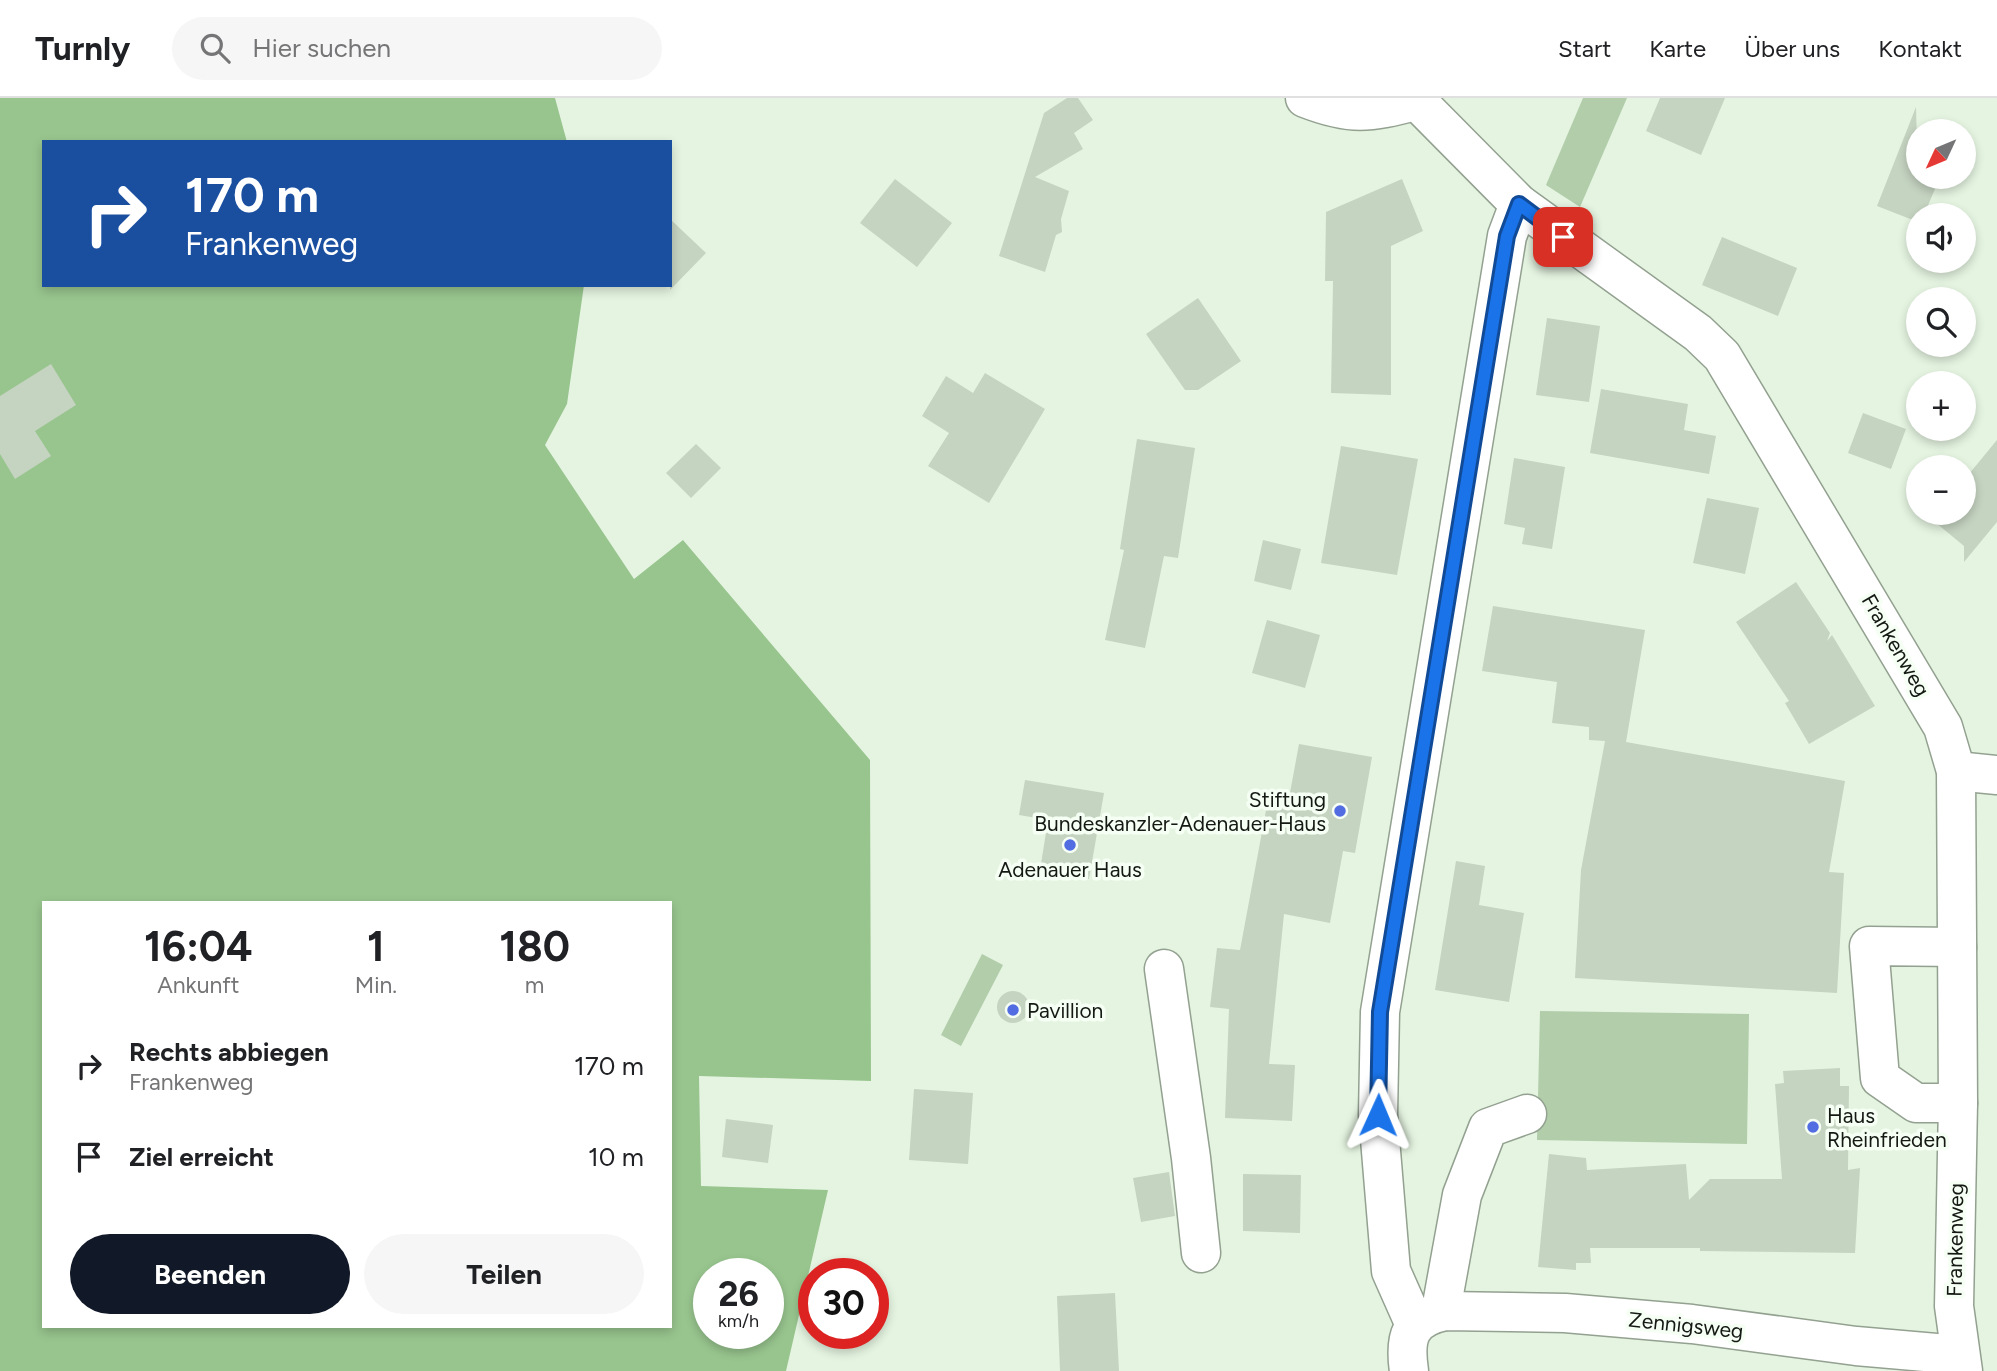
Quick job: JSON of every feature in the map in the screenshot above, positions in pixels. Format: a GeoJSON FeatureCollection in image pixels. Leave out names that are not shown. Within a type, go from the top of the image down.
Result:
{"type":"FeatureCollection","features":[{"type":"Feature","properties":{"kind":"street"},"geometry":{"type":"LineString","coordinates":[[1305,98],[1346,111],[1373,112],[1415,100]]}},
{"type":"Feature","properties":{"kind":"street","name":"Frankenweg"},"geometry":{"type":"LineString","coordinates":[[1415,100],[1519,204],[1698,333],[1722,356],[1943,727],[1956,771],[1958,1103],[1954,1306],[1961,1363]]}},
{"type":"Feature","properties":{"kind":"street"},"geometry":{"type":"LineString","coordinates":[[1430,1318],[1391,1271],[1378,1115],[1380,1012],[1507,236],[1519,204]]}},
{"type":"Feature","properties":{"kind":"street"},"geometry":{"type":"LineString","coordinates":[[1956,771],[1997,775]]}},
{"type":"Feature","properties":{"kind":"street"},"geometry":{"type":"LineString","coordinates":[[1957,947],[1869,946],[1880,1078],[1916,1103],[1958,1103]]}},
{"type":"Feature","properties":{"kind":"street"},"geometry":{"type":"LineString","coordinates":[[1164,969],[1191,1158],[1201,1253]]}},
{"type":"Feature","properties":{"kind":"street"},"geometry":{"type":"LineString","coordinates":[[1409,1371],[1406,1340],[1430,1318],[1443,1299],[1462,1195],[1488,1128],[1527,1114]]}},
{"type":"Feature","properties":{"kind":"street","name":"Zennigsweg"},"geometry":{"type":"LineString","coordinates":[[1430,1318],[1565,1313],[1692,1324],[1961,1363]]}},
{"type":"Feature","properties":{"kind":"green space"},"geometry":{"type":"Polygon","coordinates":[[[0,98],[555,98],[566,140],[42,140],[42,287],[584,287],[567,404],[545,445],[634,579],[683,540],[870,760],[871,1081],[699,1076],[701,1186],[828,1190],[812,1258],[798,1258],[798,1319],[786,1371],[0,1371],[0,98]]]}},
{"type":"Feature","properties":{"kind":"green space"},"geometry":{"type":"Polygon","coordinates":[[[1583,98],[1627,98],[1580,207],[1546,185],[1583,98]]]}},
{"type":"Feature","properties":{"kind":"green space"},"geometry":{"type":"Polygon","coordinates":[[[982,954],[1003,965],[961,1046],[941,1035],[982,954]]]}},
{"type":"Feature","properties":{"kind":"green space"},"geometry":{"type":"Polygon","coordinates":[[[1540,1011],[1749,1014],[1747,1144],[1537,1140],[1540,1011]]]}},
{"type":"Feature","properties":{"kind":"building"},"geometry":{"type":"Polygon","coordinates":[[[1067,98],[1078,98],[1093,120],[1074,133],[1083,149],[1035,177],[1069,191],[1061,219],[1062,232],[1056,235],[1045,272],[999,256],[1044,113],[1067,98]]]}},
{"type":"Feature","properties":{"kind":"building"},"geometry":{"type":"Polygon","coordinates":[[[1660,98],[1725,98],[1701,155],[1646,131],[1660,98]]]}},
{"type":"Feature","properties":{"kind":"building"},"geometry":{"type":"Polygon","coordinates":[[[1906,132],[1906,189],[1935,189],[1929,203],[1906,203],[1906,217],[1877,206],[1906,132]]]}},
{"type":"Feature","properties":{"kind":"building"},"geometry":{"type":"Polygon","coordinates":[[[895,179],[952,223],[917,267],[860,223],[895,179]]]}},
{"type":"Feature","properties":{"kind":"building"},"geometry":{"type":"Polygon","coordinates":[[[1402,179],[1423,231],[1391,246],[1391,395],[1331,393],[1333,281],[1325,281],[1326,212],[1402,179]]]}},
{"type":"Feature","properties":{"kind":"building"},"geometry":{"type":"Polygon","coordinates":[[[672,221],[706,253],[670,290],[672,287],[672,221]]]}},
{"type":"Feature","properties":{"kind":"building"},"geometry":{"type":"Polygon","coordinates":[[[1722,237],[1797,268],[1778,316],[1702,285],[1722,237]]]}},
{"type":"Feature","properties":{"kind":"building"},"geometry":{"type":"Polygon","coordinates":[[[1198,298],[1241,361],[1198,390],[1185,390],[1146,334],[1198,298]]]}},
{"type":"Feature","properties":{"kind":"building"},"geometry":{"type":"Polygon","coordinates":[[[1547,318],[1600,326],[1589,402],[1536,395],[1547,318]]]}},
{"type":"Feature","properties":{"kind":"building"},"geometry":{"type":"Polygon","coordinates":[[[51,364],[76,405],[35,431],[51,456],[15,479],[0,454],[0,396],[51,364]]]}},
{"type":"Feature","properties":{"kind":"building"},"geometry":{"type":"Polygon","coordinates":[[[985,373],[1045,409],[989,503],[928,466],[949,433],[922,416],[946,376],[973,393],[985,373]]]}},
{"type":"Feature","properties":{"kind":"building"},"geometry":{"type":"Polygon","coordinates":[[[1601,389],[1688,404],[1684,430],[1716,436],[1709,474],[1590,453],[1601,389]]]}},
{"type":"Feature","properties":{"kind":"building"},"geometry":{"type":"Polygon","coordinates":[[[1863,413],[1906,429],[1891,469],[1848,453],[1863,413]]]}},
{"type":"Feature","properties":{"kind":"building"},"geometry":{"type":"Polygon","coordinates":[[[1137,439],[1195,448],[1178,558],[1164,556],[1145,648],[1105,640],[1124,550],[1120,549],[1137,439]]]}},
{"type":"Feature","properties":{"kind":"building"},"geometry":{"type":"Polygon","coordinates":[[[1997,440],[1997,522],[1964,562],[1964,546],[1939,525],[1976,525],[1976,465],[1997,440]]]}},
{"type":"Feature","properties":{"kind":"building"},"geometry":{"type":"Polygon","coordinates":[[[696,444],[721,468],[691,498],[666,473],[696,444]]]}},
{"type":"Feature","properties":{"kind":"building"},"geometry":{"type":"Polygon","coordinates":[[[1341,446],[1418,459],[1397,575],[1321,563],[1341,446]]]}},
{"type":"Feature","properties":{"kind":"building"},"geometry":{"type":"Polygon","coordinates":[[[1514,458],[1565,467],[1552,549],[1522,544],[1525,528],[1504,524],[1514,458]]]}},
{"type":"Feature","properties":{"kind":"building"},"geometry":{"type":"Polygon","coordinates":[[[1707,498],[1759,508],[1745,574],[1693,563],[1707,498]]]}},
{"type":"Feature","properties":{"kind":"building"},"geometry":{"type":"Polygon","coordinates":[[[1263,540],[1301,549],[1291,590],[1254,581],[1263,540]]]}},
{"type":"Feature","properties":{"kind":"building"},"geometry":{"type":"Polygon","coordinates":[[[1796,582],[1830,633],[1827,641],[1832,635],[1875,706],[1809,744],[1785,703],[1789,701],[1736,622],[1796,582]]]}},
{"type":"Feature","properties":{"kind":"building"},"geometry":{"type":"Polygon","coordinates":[[[1493,606],[1645,630],[1626,742],[1845,781],[1829,872],[1844,873],[1837,993],[1575,978],[1581,870],[1605,741],[1589,740],[1589,727],[1552,723],[1557,682],[1482,671],[1493,606]]]}},
{"type":"Feature","properties":{"kind":"building"},"geometry":{"type":"Polygon","coordinates":[[[1267,620],[1320,635],[1305,688],[1252,673],[1267,620]]]}},
{"type":"Feature","properties":{"kind":"building"},"geometry":{"type":"Polygon","coordinates":[[[1299,744],[1372,757],[1355,853],[1343,851],[1330,923],[1284,914],[1269,1064],[1295,1065],[1292,1121],[1225,1118],[1229,1009],[1210,1007],[1217,948],[1240,950],[1267,805],[1287,809],[1299,744]]]}},
{"type":"Feature","properties":{"kind":"building","name":"Adenauer Haus"},"geometry":{"type":"Polygon","coordinates":[[[1025,780],[1104,793],[1089,879],[1040,870],[1048,820],[1019,815],[1025,780]]]}},
{"type":"Feature","properties":{"kind":"building"},"geometry":{"type":"Polygon","coordinates":[[[1456,861],[1485,866],[1479,905],[1524,913],[1509,1002],[1435,990],[1456,861]]]}},
{"type":"Feature","properties":{"kind":"building","name":"Pavillion"},"geometry":{"type":"Polygon","coordinates":[[[1013,991],[1025,995],[1029,1007],[1025,1019],[1013,1023],[1001,1019],[997,1007],[1001,995],[1013,991]]]}},
{"type":"Feature","properties":{"kind":"building"},"geometry":{"type":"Polygon","coordinates":[[[1840,1068],[1840,1086],[1849,1086],[1848,1170],[1860,1168],[1855,1253],[1590,1248],[1591,1263],[1576,1263],[1576,1270],[1538,1267],[1549,1154],[1586,1158],[1587,1170],[1686,1164],[1689,1200],[1710,1179],[1782,1179],[1775,1084],[1784,1083],[1783,1071],[1840,1068]]]}},
{"type":"Feature","properties":{"kind":"building"},"geometry":{"type":"Polygon","coordinates":[[[914,1089],[973,1093],[968,1164],[909,1160],[914,1089]]]}},
{"type":"Feature","properties":{"kind":"building"},"geometry":{"type":"Polygon","coordinates":[[[726,1119],[773,1125],[768,1163],[722,1157],[726,1119]]]}},
{"type":"Feature","properties":{"kind":"building"},"geometry":{"type":"Polygon","coordinates":[[[1169,1172],[1175,1216],[1141,1222],[1133,1178],[1169,1172]]]}},
{"type":"Feature","properties":{"kind":"building"},"geometry":{"type":"Polygon","coordinates":[[[1243,1174],[1301,1175],[1300,1233],[1243,1231],[1243,1174]]]}},
{"type":"Feature","properties":{"kind":"building"},"geometry":{"type":"Polygon","coordinates":[[[1115,1293],[1119,1371],[1060,1371],[1057,1296],[1115,1293]]]}},
{"type":"Feature","properties":{"kind":"place","name":"Stiftung Bundeskanzler-Adenauer-Haus"},"geometry":{"type":"Point","coordinates":[1340,811]}},
{"type":"Feature","properties":{"kind":"place","name":"Adenauer Haus"},"geometry":{"type":"Point","coordinates":[1070,845]}},
{"type":"Feature","properties":{"kind":"place","name":"Pavillion"},"geometry":{"type":"Point","coordinates":[1013,1010]}},
{"type":"Feature","properties":{"kind":"place","name":"Haus Rheinfrieden"},"geometry":{"type":"Point","coordinates":[1813,1127]}},
{"type":"Feature","properties":{"kind":"route"},"geometry":{"type":"LineString","coordinates":[[1378,1115],[1380,1012],[1507,236],[1519,204],[1563,237]]}}]}
